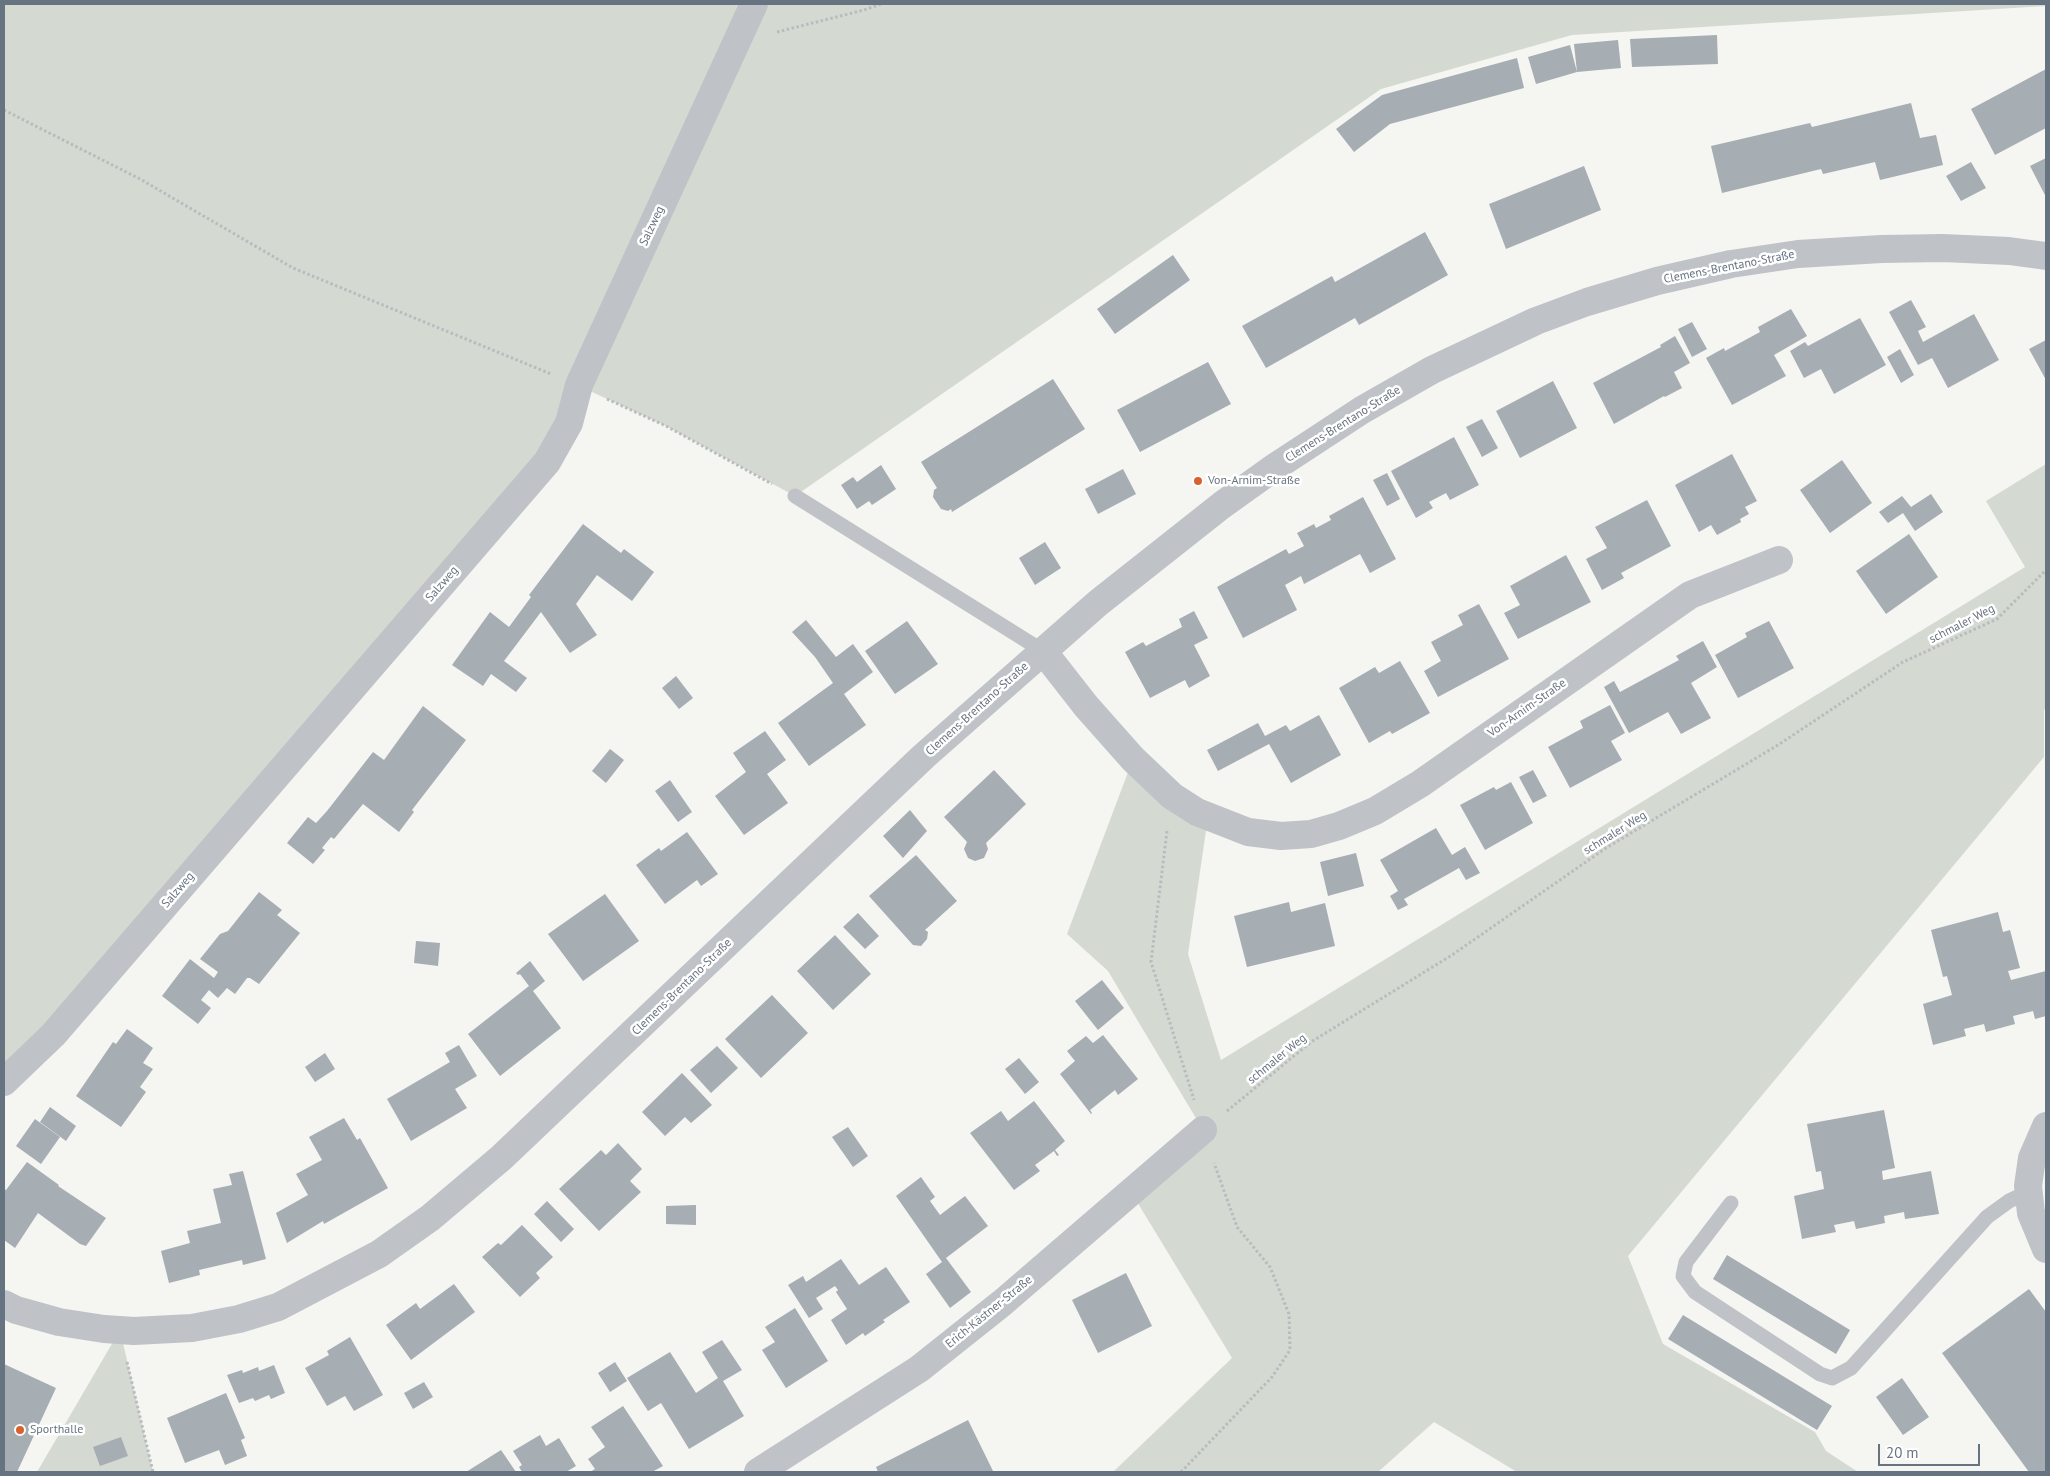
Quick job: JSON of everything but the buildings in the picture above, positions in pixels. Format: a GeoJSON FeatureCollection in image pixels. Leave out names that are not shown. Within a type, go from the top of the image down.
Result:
{"type":"FeatureCollection","features":[{"type":"Feature","properties":{"kind":"street","name":"Salzweg"},"geometry":{"type":"LineString","coordinates":[[4,1082],[53,1035],[547,462],[570,423],[579,385],[754,4]]}},
{"type":"Feature","properties":{"kind":"street","name":"Clemens-Brentano-Straße"},"geometry":{"type":"LineString","coordinates":[[4,1304],[16,1310],[59,1322],[104,1329],[192,1328],[239,1319],[278,1307],[379,1254],[430,1218],[501,1158],[924,756],[1098,603],[1222,505],[1275,467],[1362,410],[1424,374],[1536,321],[1587,302],[1657,281],[1731,264],[1798,254],[1881,249],[1943,248],[2046,256]]}},
{"type":"Feature","properties":{"kind":"street","name":"Von-Arnim-Straße"},"geometry":{"type":"LineString","coordinates":[[1043,651],[1133,759],[1172,796],[1197,812],[1248,832],[1281,836],[1311,834],[1339,826],[1375,811],[1420,784],[1690,595],[1779,560]]}},
{"type":"Feature","properties":{"kind":"street"},"geometry":{"type":"LineString","coordinates":[[2046,1126],[2032,1158],[2028,1186],[2031,1213],[2046,1249]]}},
{"type":"Feature","properties":{"kind":"street","name":"Erich-Kästner-Straße"},"geometry":{"type":"LineString","coordinates":[[758,1472],[919,1370],[1002,1303],[1203,1130]]}},
{"type":"Feature","properties":{"kind":"lane"},"geometry":{"type":"LineString","coordinates":[[795,496],[1043,651]]}},
{"type":"Feature","properties":{"kind":"lane"},"geometry":{"type":"LineString","coordinates":[[1731,1204],[1686,1262],[1683,1276],[1695,1292],[1820,1374],[1832,1378],[1851,1368],[1987,1217],[2009,1201],[2028,1192]]}},
{"type":"Feature","properties":{"kind":"path"},"geometry":{"type":"LineString","coordinates":[[736,42],[881,4]]}},
{"type":"Feature","properties":{"kind":"path"},"geometry":{"type":"LineString","coordinates":[[4,110],[140,179],[293,268],[579,385],[666,426],[795,496]]}},
{"type":"Feature","properties":{"kind":"path","name":"schmaler Weg"},"geometry":{"type":"LineString","coordinates":[[1203,1130],[1311,1042],[1452,955],[1606,848],[1778,745],[1903,662],[1997,618],[2046,570]]}},
{"type":"Feature","properties":{"kind":"path"},"geometry":{"type":"LineString","coordinates":[[1172,796],[1152,962],[1203,1130],[1237,1227],[1270,1267],[1289,1314],[1290,1350],[1272,1377],[1181,1472]]}},
{"type":"Feature","properties":{"kind":"path"},"geometry":{"type":"LineString","coordinates":[[120,1330],[153,1472]]}},
{"type":"Feature","properties":{"kind":"shaded area"},"geometry":{"type":"Polygon","coordinates":[[[4,4],[2046,4],[2046,6],[1572,35],[1381,89],[795,496],[666,426],[579,386],[569,423],[4,1082],[4,4]]]}},
{"type":"Feature","properties":{"kind":"shaded area"},"geometry":{"type":"Polygon","coordinates":[[[2046,464],[2046,709],[2044,710],[2044,757],[1628,1256],[1663,1344],[1815,1432],[1826,1451],[1858,1472],[1517,1472],[1434,1422],[1378,1472],[1113,1472],[1232,1358],[1131,1192],[1203,1130],[1108,971],[1067,934],[1133,759],[1208,817],[1188,954],[1221,1060],[2025,567],[1986,501],[2046,464]]]}},
{"type":"Feature","properties":{"kind":"shaded area"},"geometry":{"type":"Polygon","coordinates":[[[120,1330],[153,1472],[37,1472],[120,1330]]]}},
{"type":"Feature","properties":{"kind":"place","name":"Von-Arnim-Straße"},"geometry":{"type":"Point","coordinates":[1198,481]}},
{"type":"Feature","properties":{"kind":"place","name":"Sporthalle"},"geometry":{"type":"Point","coordinates":[20,1430]}}]}
